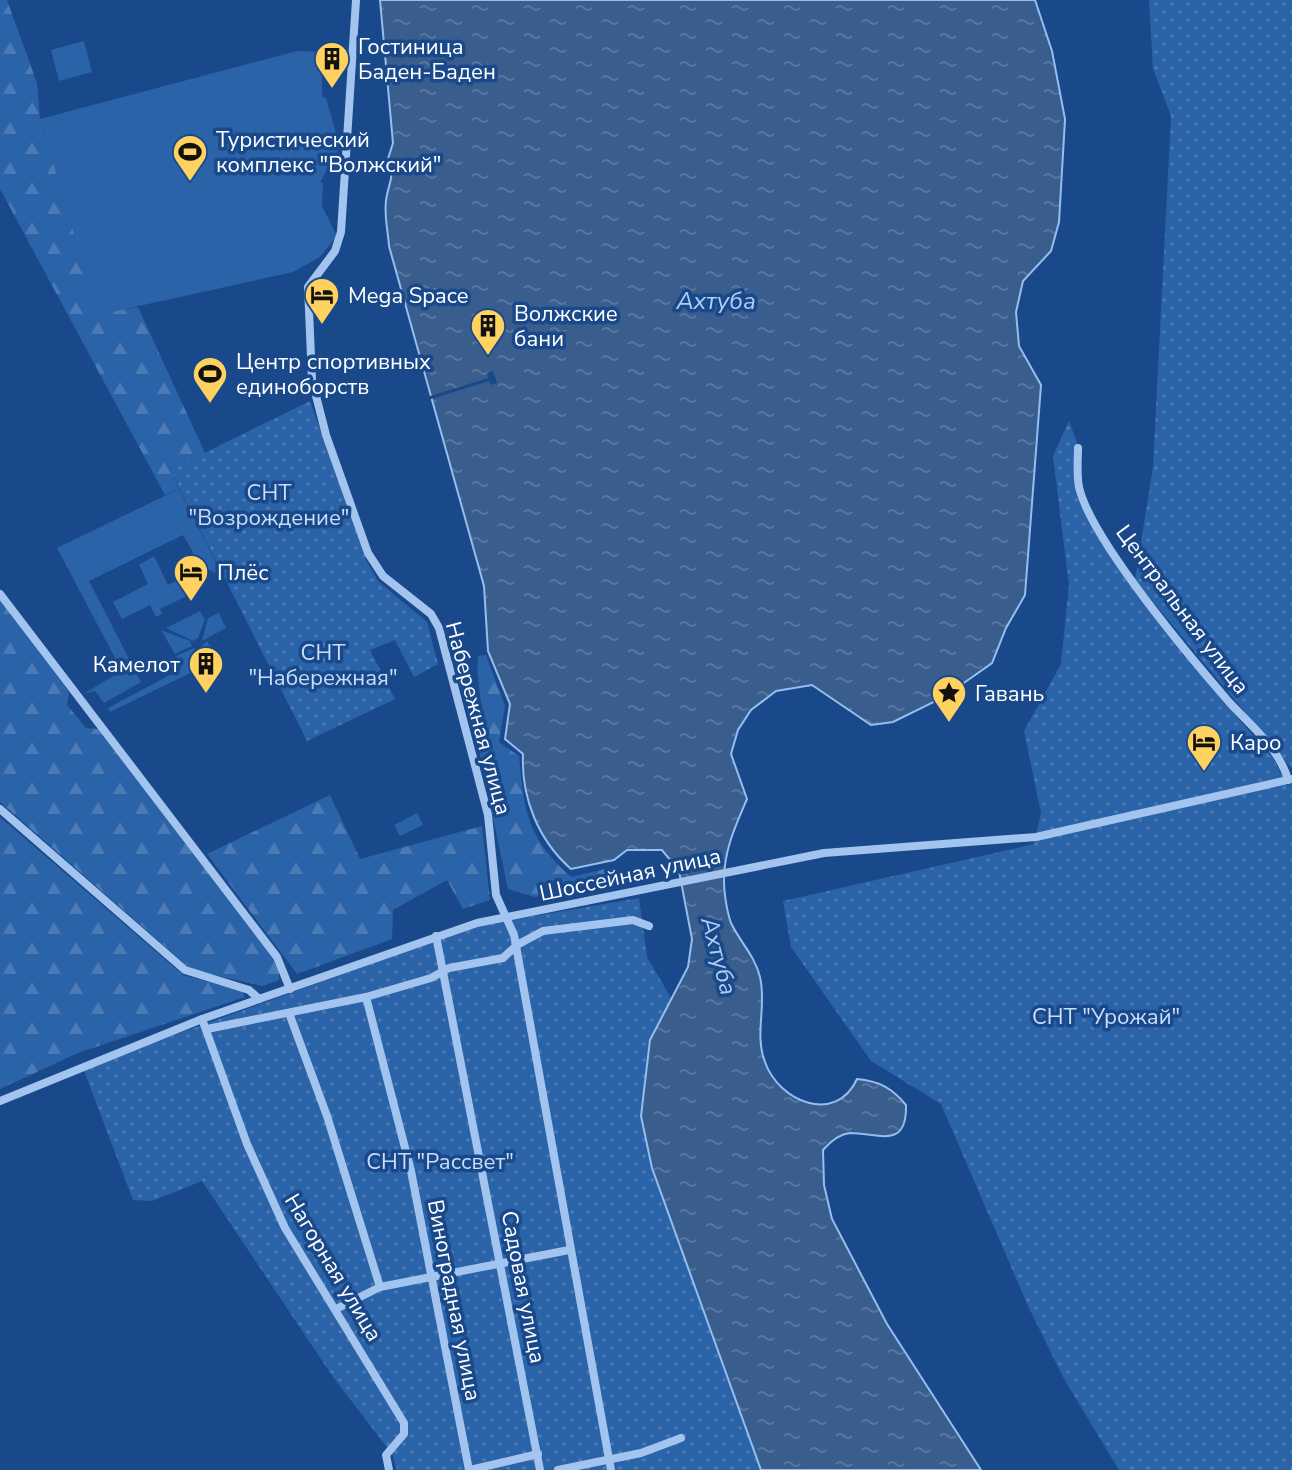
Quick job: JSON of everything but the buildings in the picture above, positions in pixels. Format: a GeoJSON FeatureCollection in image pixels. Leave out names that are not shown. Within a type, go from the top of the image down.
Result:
{"type":"FeatureCollection","features":[{"type":"Feature","properties":{"kind":"street","name":"Набережная улица"},"geometry":{"type":"LineString","coordinates":[[356,0],[341,232],[335,251],[308,287],[309,368],[326,435],[368,553],[380,574],[431,614],[439,628],[488,815],[496,895],[511,925],[515,947]]}},
{"type":"Feature","properties":{"kind":"street","name":"Центральная улица"},"geometry":{"type":"LineString","coordinates":[[1078,448],[1079,489],[1104,537],[1129,575],[1215,685],[1269,747],[1290,779]]}},
{"type":"Feature","properties":{"kind":"street"},"geometry":{"type":"LineString","coordinates":[[0,594],[277,957],[290,989]]}},
{"type":"Feature","properties":{"kind":"street","name":"Шоссейная улица"},"geometry":{"type":"LineString","coordinates":[[0,1101],[202,1019],[436,936],[505,917],[839,851],[1036,837],[1290,779]]}},
{"type":"Feature","properties":{"kind":"street"},"geometry":{"type":"LineString","coordinates":[[0,809],[185,970],[249,990],[259,999]]}},
{"type":"Feature","properties":{"kind":"street"},"geometry":{"type":"LineString","coordinates":[[207,1029],[366,997],[431,978],[444,969],[503,958],[515,947],[543,931],[633,920],[649,926]]}},
{"type":"Feature","properties":{"kind":"street","name":"Садовая улица"},"geometry":{"type":"LineString","coordinates":[[436,936],[540,1470]]}},
{"type":"Feature","properties":{"kind":"street"},"geometry":{"type":"LineString","coordinates":[[515,947],[611,1470]]}},
{"type":"Feature","properties":{"kind":"street","name":"Виноградная улица"},"geometry":{"type":"LineString","coordinates":[[366,997],[411,1171],[470,1470]]}},
{"type":"Feature","properties":{"kind":"street"},"geometry":{"type":"LineString","coordinates":[[289,1013],[327,1116],[380,1287]]}},
{"type":"Feature","properties":{"kind":"street","name":"Нагорная улица"},"geometry":{"type":"LineString","coordinates":[[202,1019],[256,1165],[285,1228],[404,1423],[404,1434],[386,1455],[389,1470]]}},
{"type":"Feature","properties":{"kind":"street"},"geometry":{"type":"LineString","coordinates":[[336,1309],[380,1287],[569,1250]]}},
{"type":"Feature","properties":{"kind":"street"},"geometry":{"type":"LineString","coordinates":[[558,1470],[668,1446],[681,1438]]}},
{"type":"Feature","properties":{"kind":"street"},"geometry":{"type":"LineString","coordinates":[[470,1470],[538,1454]]}},
{"type":"Feature","properties":{"kind":"green space"},"geometry":{"type":"Polygon","coordinates":[[[0,0],[7,0],[37,83],[40,119],[98,314],[138,307],[205,453],[170,470],[179,489],[165,495],[0,189],[0,0]]]}},
{"type":"Feature","properties":{"kind":"green space"},"geometry":{"type":"Polygon","coordinates":[[[1149,0],[1292,0],[1292,769],[1135,580],[1153,467],[1171,116],[1153,69],[1149,0]]]}},
{"type":"Feature","properties":{"kind":"green space"},"geometry":{"type":"Polygon","coordinates":[[[84,41],[92,72],[59,81],[51,50],[84,41]]]}},
{"type":"Feature","properties":{"kind":"green space","name":"Туристический комплекс \"Волжский\""},"geometry":{"type":"Polygon","coordinates":[[[297,51],[322,52],[322,97],[326,98],[340,147],[320,182],[323,183],[322,206],[337,236],[320,257],[293,272],[98,315],[40,119],[297,51]]]}},
{"type":"Feature","properties":{"kind":"green space","name":"СНТ \"Возрождение\""},"geometry":{"type":"Polygon","coordinates":[[[310,401],[367,562],[378,581],[427,622],[438,664],[414,677],[395,640],[370,650],[395,699],[307,741],[170,470],[310,401]]]}},
{"type":"Feature","properties":{"kind":"green space","name":"СНТ \"Урожай\""},"geometry":{"type":"Polygon","coordinates":[[[1069,421],[1079,448],[1078,489],[1132,581],[1212,689],[1273,758],[1287,785],[1292,784],[1292,1470],[1119,1470],[1063,1377],[1028,1306],[941,1104],[871,1061],[791,947],[783,901],[1034,844],[1041,813],[1024,731],[1061,664],[1069,585],[1053,456],[1069,421]]]}},
{"type":"Feature","properties":{"kind":"green space"},"geometry":{"type":"Polygon","coordinates":[[[179,489],[224,578],[200,565],[183,535],[89,581],[141,682],[104,703],[95,691],[83,694],[122,671],[57,548],[179,489]]]}},
{"type":"Feature","properties":{"kind":"green space"},"geometry":{"type":"Polygon","coordinates":[[[154,556],[168,585],[187,576],[195,592],[160,609],[162,614],[156,617],[150,605],[122,619],[113,602],[148,584],[139,565],[154,556]]]}},
{"type":"Feature","properties":{"kind":"green space"},"geometry":{"type":"Polygon","coordinates":[[[0,600],[69,692],[67,705],[86,728],[98,729],[273,957],[279,967],[279,980],[263,986],[192,970],[0,802],[0,600]]]}},
{"type":"Feature","properties":{"kind":"green space"},"geometry":{"type":"Polygon","coordinates":[[[200,611],[205,620],[198,638],[193,641],[166,628],[200,611]]]}},
{"type":"Feature","properties":{"kind":"green space"},"geometry":{"type":"Polygon","coordinates":[[[219,613],[226,628],[202,641],[208,618],[219,613]]]}},
{"type":"Feature","properties":{"kind":"green space"},"geometry":{"type":"Polygon","coordinates":[[[161,630],[190,641],[192,646],[175,654],[161,630]]]}},
{"type":"Feature","properties":{"kind":"green space"},"geometry":{"type":"Polygon","coordinates":[[[207,641],[217,660],[110,712],[108,708],[181,669],[176,656],[194,648],[196,651],[207,641]]]}},
{"type":"Feature","properties":{"kind":"green space"},"geometry":{"type":"Polygon","coordinates":[[[486,655],[505,706],[499,742],[519,756],[526,808],[537,836],[556,863],[571,877],[614,867],[610,881],[535,897],[508,889],[478,746],[482,710],[478,656],[486,655]]]}},
{"type":"Feature","properties":{"kind":"green space"},"geometry":{"type":"Polygon","coordinates":[[[330,795],[360,859],[482,826],[490,900],[463,909],[447,880],[393,910],[392,939],[297,974],[207,854],[330,795]]]}},
{"type":"Feature","properties":{"kind":"green space"},"geometry":{"type":"Polygon","coordinates":[[[417,813],[423,825],[400,836],[394,825],[417,813]]]}},
{"type":"Feature","properties":{"kind":"green space"},"geometry":{"type":"Polygon","coordinates":[[[0,817],[183,975],[242,991],[245,997],[78,1053],[0,1089],[0,817]]]}},
{"type":"Feature","properties":{"kind":"green space","name":"СНТ \"Рассвет\""},"geometry":{"type":"Polygon","coordinates":[[[639,898],[647,957],[671,998],[650,1040],[648,1149],[762,1470],[397,1470],[392,1454],[333,1377],[202,1181],[152,1201],[133,1200],[83,1068],[476,926],[639,898]]]}},
{"type":"Feature","properties":{"kind":"water","name":"Ахтуба"},"geometry":{"type":"Polygon","coordinates":[[[380,0],[1035,0],[1052,51],[1065,119],[1059,222],[1051,251],[1023,281],[1016,312],[1019,346],[1041,385],[1025,595],[1006,628],[992,663],[944,697],[893,722],[871,725],[812,685],[776,691],[751,710],[738,730],[731,754],[747,799],[734,829],[724,870],[731,923],[755,962],[760,977],[762,1051],[772,1076],[782,1088],[808,1103],[836,1101],[848,1093],[857,1079],[884,1086],[906,1105],[902,1128],[896,1134],[850,1133],[829,1144],[823,1150],[824,1185],[832,1219],[887,1324],[981,1470],[761,1470],[652,1168],[641,1116],[650,1040],[688,967],[692,939],[679,871],[662,850],[627,850],[614,860],[571,869],[541,831],[525,786],[523,754],[505,739],[510,704],[488,651],[484,586],[389,246],[386,206],[391,175],[388,159],[393,143],[380,0]]]}},
{"type":"Feature","properties":{"kind":"pier"},"geometry":{"type":"Polygon","coordinates":[[[493,371],[497,383],[491,385],[489,381],[428,400],[427,397],[488,378],[487,373],[493,371]]]}},
{"type":"Feature","properties":{"kind":"place","name":"Гостиница Баден-Баден"},"geometry":{"type":"Point","coordinates":[332,90]}},
{"type":"Feature","properties":{"kind":"place","name":"Туристический комплекс \"Волжский\""},"geometry":{"type":"Point","coordinates":[190,183]}},
{"type":"Feature","properties":{"kind":"place","name":"Mega Space"},"geometry":{"type":"Point","coordinates":[322,326]}},
{"type":"Feature","properties":{"kind":"place","name":"Волжские бани"},"geometry":{"type":"Point","coordinates":[488,357]}},
{"type":"Feature","properties":{"kind":"place","name":"Центр спортивных единоборств"},"geometry":{"type":"Point","coordinates":[210,405]}},
{"type":"Feature","properties":{"kind":"place","name":"Плёс"},"geometry":{"type":"Point","coordinates":[191,603]}},
{"type":"Feature","properties":{"kind":"place","name":"Камелот"},"geometry":{"type":"Point","coordinates":[206,695]}},
{"type":"Feature","properties":{"kind":"place","name":"Гавань"},"geometry":{"type":"Point","coordinates":[949,724]}},
{"type":"Feature","properties":{"kind":"place","name":"Каро"},"geometry":{"type":"Point","coordinates":[1204,773]}},
{"type":"Feature","properties":{"kind":"park label","name":"СНТ \"Набережная\""},"geometry":{"type":"Point","coordinates":[323,664]}}]}
